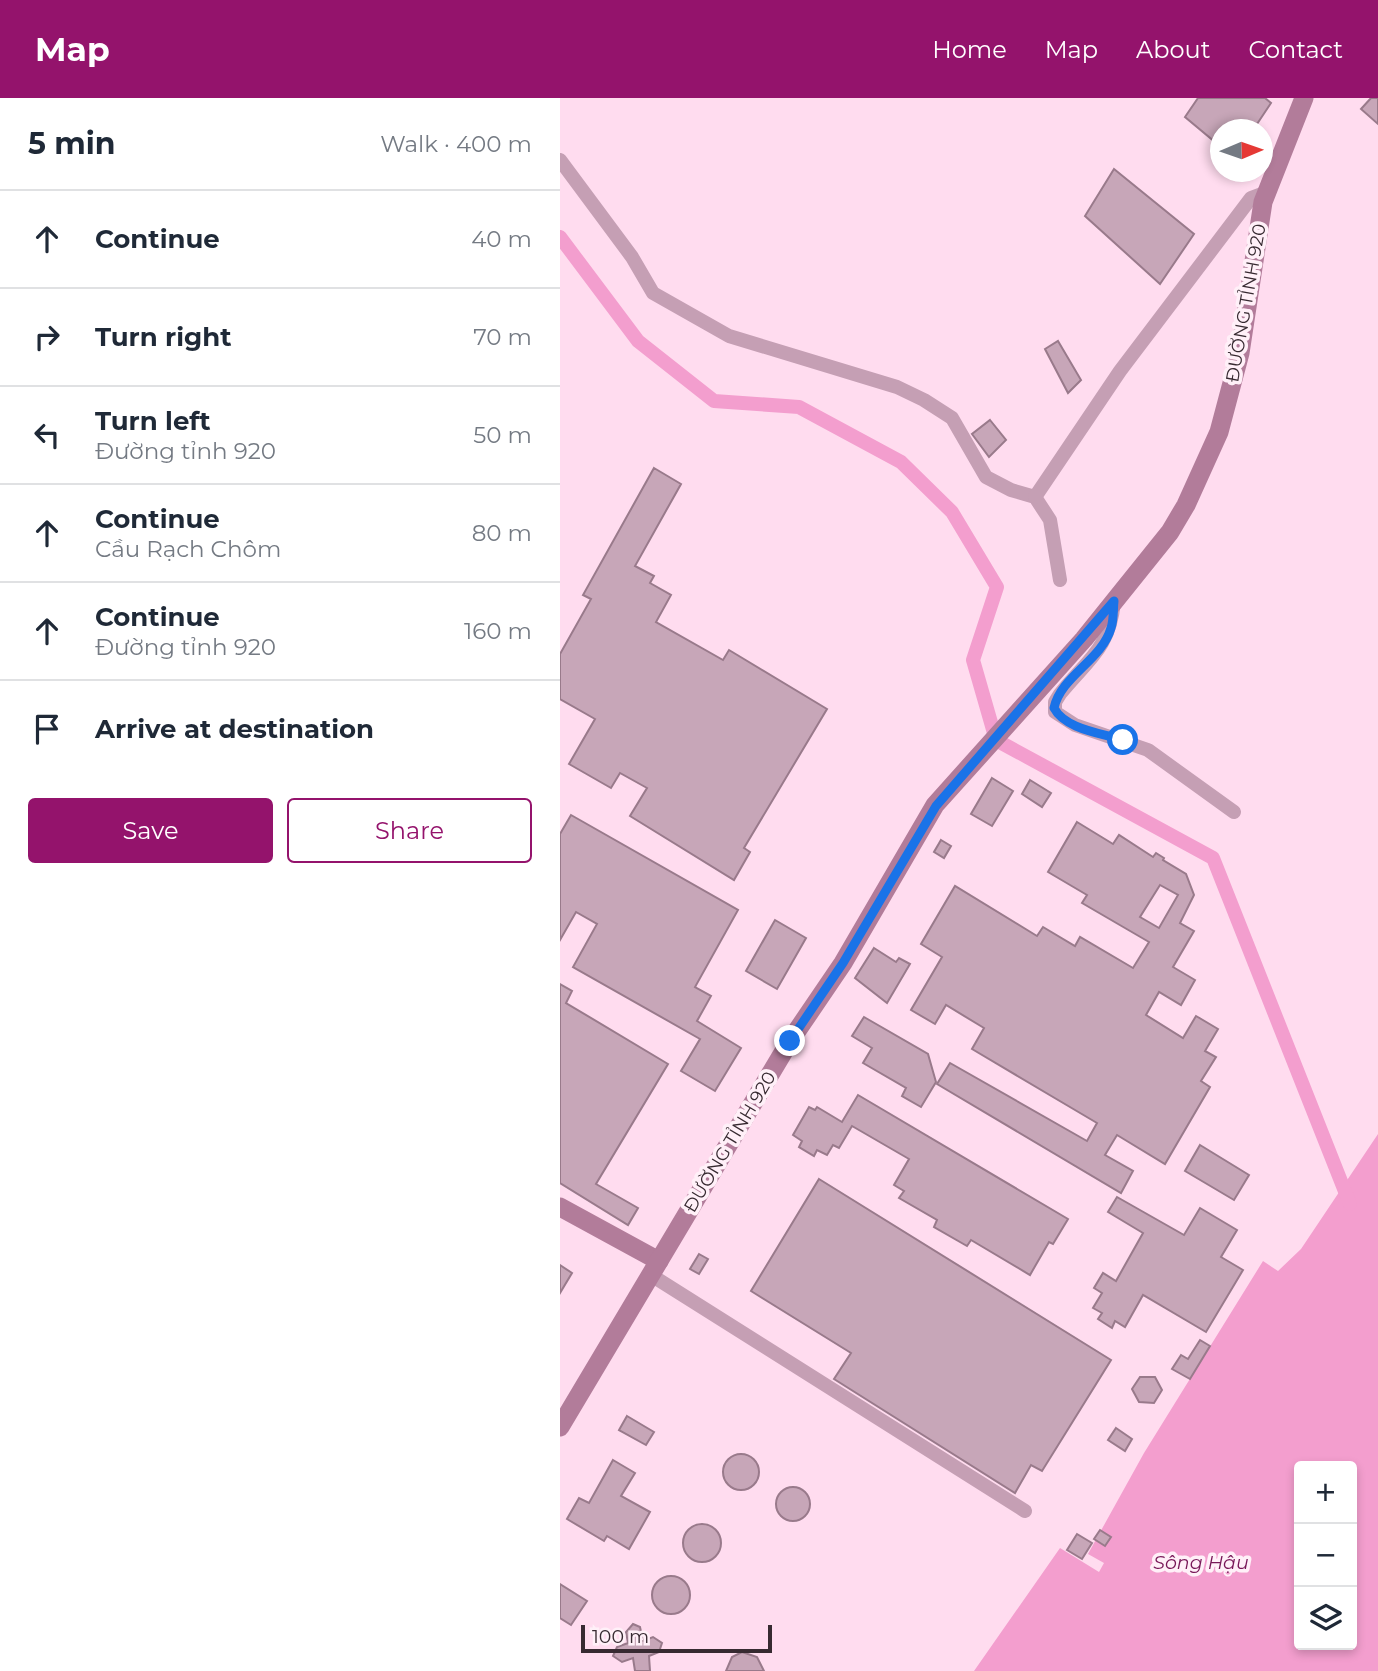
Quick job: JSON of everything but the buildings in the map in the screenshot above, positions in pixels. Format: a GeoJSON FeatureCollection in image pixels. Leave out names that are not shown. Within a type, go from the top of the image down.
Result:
{"type":"FeatureCollection","features":[{"type":"Feature","properties":{"kind":"main road","name":"ĐƯỜNG TỈNH 920"},"geometry":{"type":"LineString","coordinates":[[560,1427],[790,1041],[843,963],[936,806],[949,788],[1055,671],[1170,532],[1199,481],[1219,432],[1240,353],[1267,192],[1304,98]]}},
{"type":"Feature","properties":{"kind":"main road"},"geometry":{"type":"LineString","coordinates":[[560,1206],[655,1268]]}},
{"type":"Feature","properties":{"kind":"street"},"geometry":{"type":"LineString","coordinates":[[560,160],[592,200],[653,293],[729,336],[897,387],[952,418],[986,477],[1011,490],[1035,496],[1050,520],[1059,580]]}},
{"type":"Feature","properties":{"kind":"street"},"geometry":{"type":"LineString","coordinates":[[1035,496],[1120,371],[1251,198],[1267,192]]}},
{"type":"Feature","properties":{"kind":"street"},"geometry":{"type":"LineString","coordinates":[[1114,601],[1108,635],[1060,694],[1055,702],[1055,712],[1075,725],[1148,750],[1234,813]]}},
{"type":"Feature","properties":{"kind":"street"},"geometry":{"type":"LineString","coordinates":[[655,1268],[1025,1511]]}},
{"type":"Feature","properties":{"kind":"water","name":"Sông Hậu"},"geometry":{"type":"Polygon","coordinates":[[[1378,1134],[1378,1671],[974,1671],[1060,1548],[1099,1572],[1104,1563],[1088,1554],[1144,1453],[1263,1261],[1278,1271],[1301,1249],[1378,1134]]]}},
{"type":"Feature","properties":{"kind":"waterway"},"geometry":{"type":"LineString","coordinates":[[560,237],[638,341],[714,401],[799,407],[901,462],[952,512],[997,587],[973,660],[996,740],[1213,858],[1350,1204]]}},
{"type":"Feature","properties":{"kind":"route"},"geometry":{"type":"LineString","coordinates":[[790,1041],[843,963],[949,788],[1084,639],[1114,601],[1111,628],[1104,642],[1060,694],[1054,708],[1055,712],[1075,725],[1123,740]]}}]}
